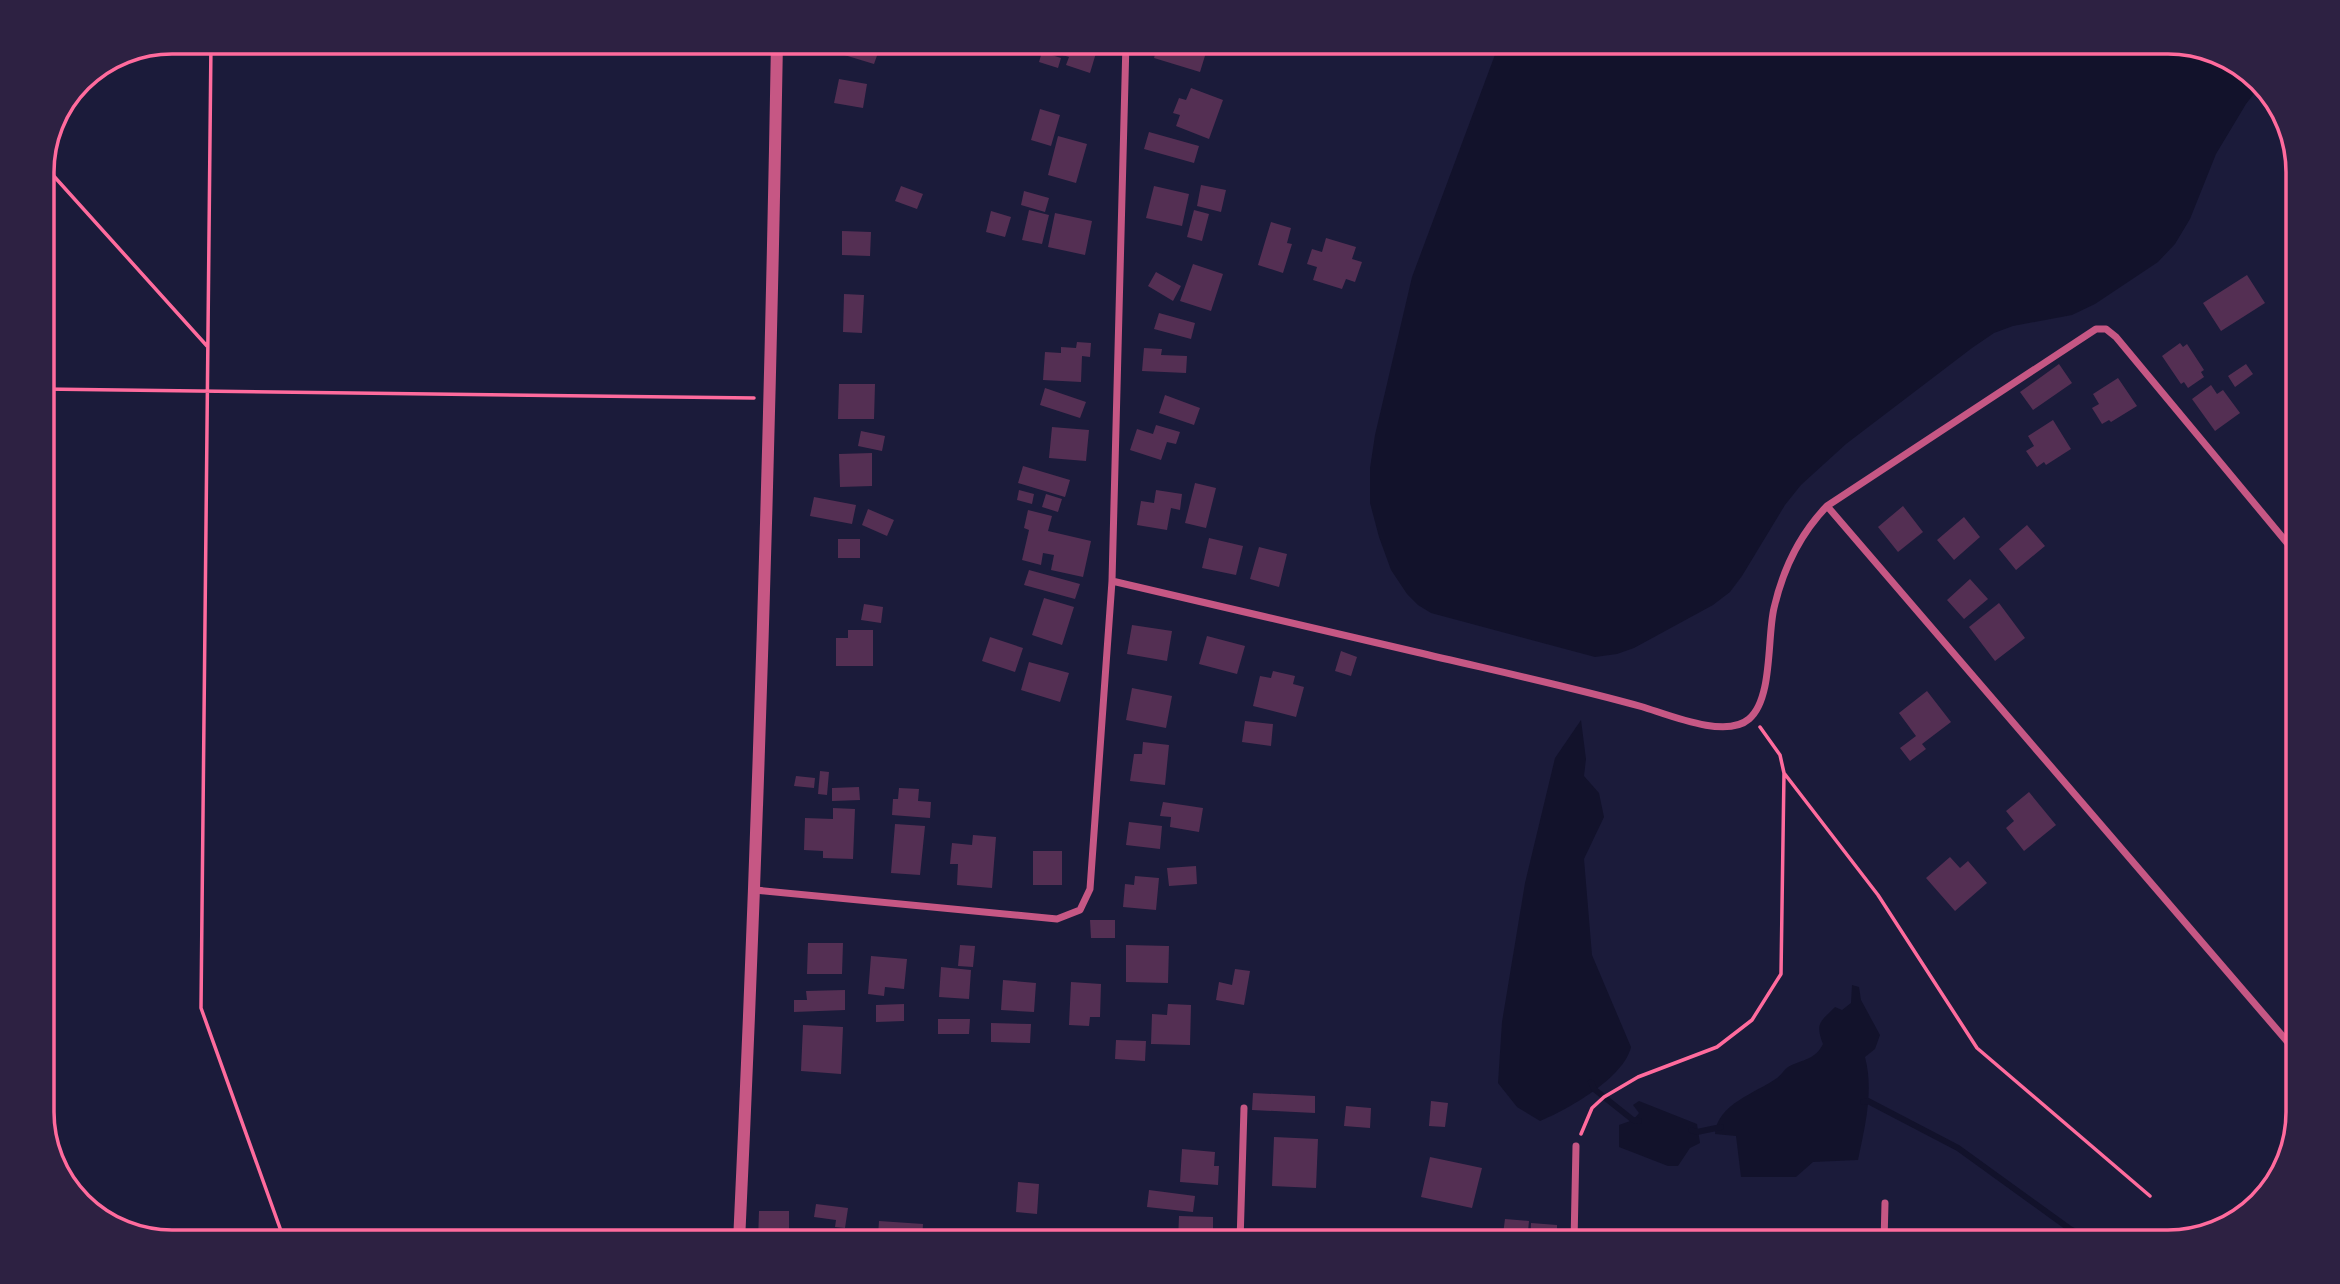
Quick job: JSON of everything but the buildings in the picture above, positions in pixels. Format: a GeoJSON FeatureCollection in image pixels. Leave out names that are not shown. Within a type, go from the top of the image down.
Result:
{"type":"FeatureCollection","features":[{"type":"Feature","properties":{"kind":"street"},"geometry":{"type":"LineString","coordinates":[[740,1230],[755,890],[771,398],[777,54]]}},
{"type":"Feature","properties":{"kind":"street"},"geometry":{"type":"LineString","coordinates":[[755,890],[1057,919],[1080,910],[1090,889],[1112,581],[1126,54]]}},
{"type":"Feature","properties":{"kind":"street"},"geometry":{"type":"LineString","coordinates":[[1112,581],[1587,692],[1718,727],[1734,727],[1753,717],[1763,693],[1771,621],[1780,584],[1804,533],[1827,506],[2096,329],[2106,329],[2116,337],[2285,541]]}},
{"type":"Feature","properties":{"kind":"street"},"geometry":{"type":"LineString","coordinates":[[1827,506],[2286,1040]]}},
{"type":"Feature","properties":{"kind":"street"},"geometry":{"type":"LineString","coordinates":[[1240,1230],[1244,1108]]}},
{"type":"Feature","properties":{"kind":"street"},"geometry":{"type":"LineString","coordinates":[[1574,1230],[1576,1146]]}},
{"type":"Feature","properties":{"kind":"street"},"geometry":{"type":"LineString","coordinates":[[1884,1230],[1885,1203]]}},
{"type":"Feature","properties":{"kind":"path"},"geometry":{"type":"LineString","coordinates":[[211,54],[201,1008],[281,1230]]}},
{"type":"Feature","properties":{"kind":"path"},"geometry":{"type":"LineString","coordinates":[[55,177],[208,348]]}},
{"type":"Feature","properties":{"kind":"path"},"geometry":{"type":"LineString","coordinates":[[55,389],[771,398]]}},
{"type":"Feature","properties":{"kind":"path"},"geometry":{"type":"LineString","coordinates":[[1576,1146],[1592,1108],[1604,1097],[1638,1077],[1717,1047],[1752,1020],[1781,974],[1784,773],[1780,755],[1753,717]]}},
{"type":"Feature","properties":{"kind":"path"},"geometry":{"type":"LineString","coordinates":[[1784,773],[1878,895],[1977,1048],[2150,1196]]}},
{"type":"Feature","properties":{"kind":"shaded area"},"geometry":{"type":"Polygon","coordinates":[[[1495,54],[2168,54],[2206,60],[2220,66],[2255,92],[2216,154],[2190,219],[2175,244],[2158,262],[2095,304],[2072,315],[2013,326],[1994,333],[1972,348],[1846,444],[1801,485],[1785,505],[1730,592],[1713,605],[1634,648],[1617,654],[1595,657],[1431,613],[1407,594],[1391,570],[1370,503],[1370,468],[1375,435],[1412,277],[1495,54]]]}},
{"type":"Feature","properties":{"kind":"shaded area"},"geometry":{"type":"Polygon","coordinates":[[[1581,720],[1586,759],[1584,776],[1599,793],[1604,817],[1584,859],[1592,955],[1631,1047],[1618,1070],[1593,1092],[1540,1121],[1517,1107],[1498,1083],[1502,1022],[1525,883],[1555,758],[1581,720]]]}},
{"type":"Feature","properties":{"kind":"shaded area"},"geometry":{"type":"Polygon","coordinates":[[[1852,985],[1859,987],[1861,1000],[1880,1035],[1875,1049],[1865,1057],[1869,1096],[1858,1160],[1813,1162],[1796,1177],[1741,1177],[1736,1136],[1715,1134],[1717,1124],[1739,1100],[1820,1049],[1823,1044],[1819,1031],[1820,1023],[1835,1007],[1842,1010],[1851,1003],[1852,985]]]}},
{"type":"Feature","properties":{"kind":"shaded area"},"geometry":{"type":"Polygon","coordinates":[[[1639,1101],[1697,1124],[1700,1143],[1690,1148],[1678,1166],[1668,1166],[1619,1147],[1619,1125],[1633,1120],[1639,1113],[1633,1105],[1639,1101]]]}},
{"type":"Feature","properties":{"kind":"waterway"},"geometry":{"type":"LineString","coordinates":[[1591,1082],[1594,1089],[1633,1120],[1639,1121]]}},
{"type":"Feature","properties":{"kind":"waterway"},"geometry":{"type":"LineString","coordinates":[[1863,1102],[1868,1101],[1958,1148],[2072,1230]]}},
{"type":"Feature","properties":{"kind":"waterway"},"geometry":{"type":"LineString","coordinates":[[1691,1130],[1697,1132],[1721,1127]]}}]}
